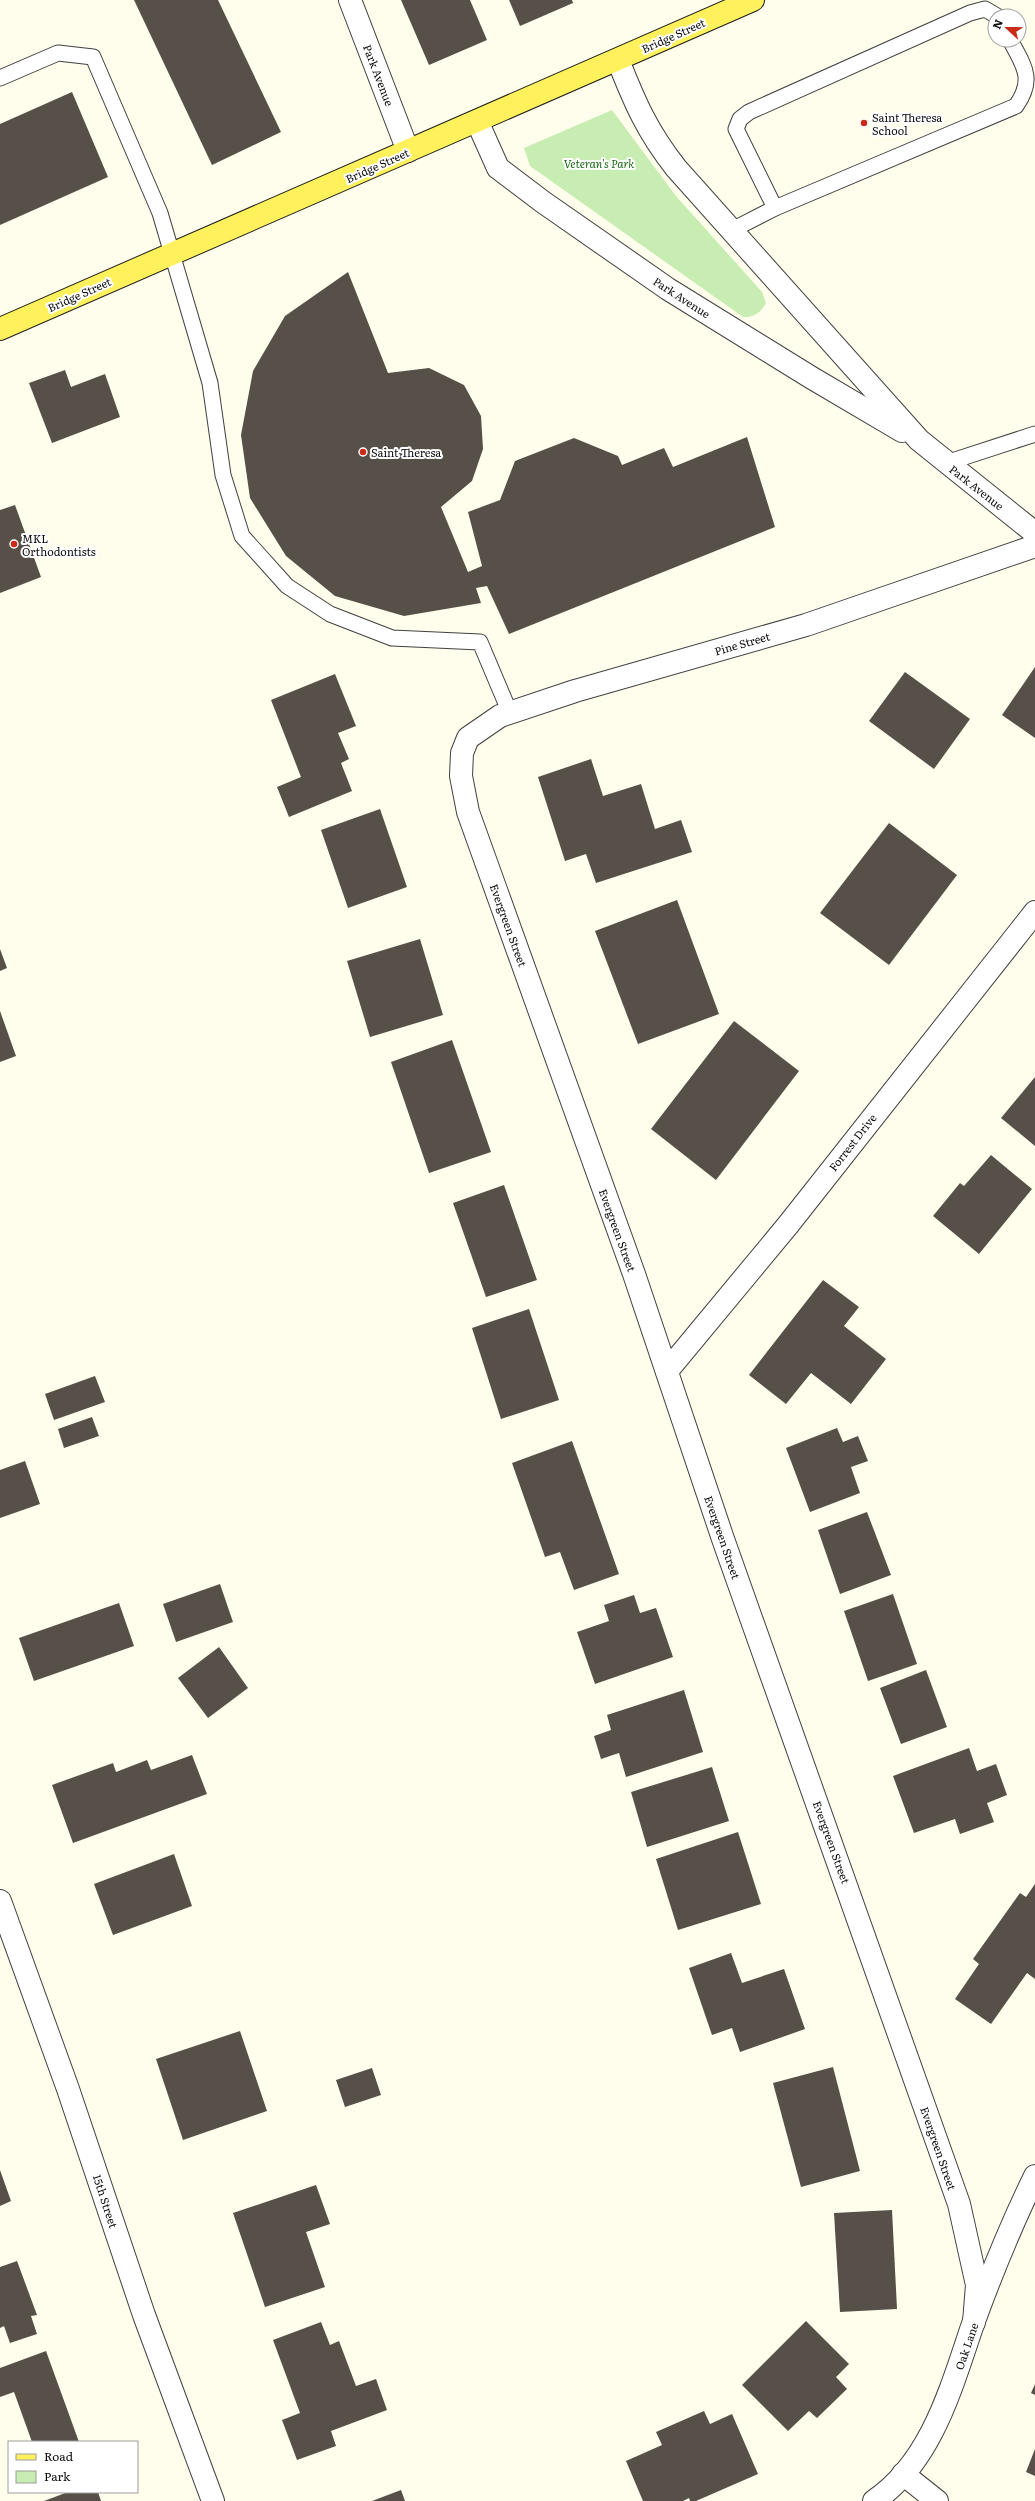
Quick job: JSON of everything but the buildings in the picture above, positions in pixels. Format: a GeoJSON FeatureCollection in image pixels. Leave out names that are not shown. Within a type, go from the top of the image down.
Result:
{"type":"FeatureCollection","features":[{"type":"Feature","properties":{"kind":"main road","name":"Bridge Street"},"geometry":{"type":"LineString","coordinates":[[0,329],[753,0]]}},
{"type":"Feature","properties":{"kind":"street","name":"Park Avenue"},"geometry":{"type":"LineString","coordinates":[[350,0],[408,151]]}},
{"type":"Feature","properties":{"kind":"street","name":"Park Avenue"},"geometry":{"type":"LineString","coordinates":[[618,60],[638,110],[660,148],[732,230],[919,440],[1035,533]]}},
{"type":"Feature","properties":{"kind":"street","name":"Park Avenue"},"geometry":{"type":"LineString","coordinates":[[477,121],[498,168],[543,202],[668,289],[812,378],[919,440]]}},
{"type":"Feature","properties":{"kind":"street","name":"Pine Street"},"geometry":{"type":"LineString","coordinates":[[462,753],[468,738],[500,716],[575,691],[806,625],[1035,546]]}},
{"type":"Feature","properties":{"kind":"street","name":"Evergreen Street"},"geometry":{"type":"LineString","coordinates":[[462,753],[461,776],[468,812],[667,1370],[723,1540],[959,2204],[977,2285],[974,2322]]}},
{"type":"Feature","properties":{"kind":"street","name":"Forrest Drive"},"geometry":{"type":"LineString","coordinates":[[667,1370],[788,1225],[1035,912]]}},
{"type":"Feature","properties":{"kind":"street","name":"15th Street"},"geometry":{"type":"LineString","coordinates":[[0,1901],[68,2089],[144,2315],[213,2501]]}},
{"type":"Feature","properties":{"kind":"street","name":"Oak Lane"},"geometry":{"type":"LineString","coordinates":[[874,2501],[903,2474],[932,2433],[963,2360],[974,2322],[1015,2216],[1035,2176]]}},
{"type":"Feature","properties":{"kind":"street"},"geometry":{"type":"LineString","coordinates":[[903,2474],[937,2501]]}},
{"type":"Feature","properties":{"kind":"lane"},"geometry":{"type":"LineString","coordinates":[[774,208],[736,129],[740,119],[749,112],[970,13],[985,9],[987,10]]}},
{"type":"Feature","properties":{"kind":"lane"},"geometry":{"type":"LineString","coordinates":[[732,230],[774,208],[1016,106],[1024,96],[1028,84],[1025,68],[1014,48]]}},
{"type":"Feature","properties":{"kind":"lane"},"geometry":{"type":"LineString","coordinates":[[0,78],[58,53],[93,57],[160,213],[210,384],[223,475],[242,536],[287,586],[330,614],[392,638],[480,642],[510,713]]}},
{"type":"Feature","properties":{"kind":"lane"},"geometry":{"type":"LineString","coordinates":[[946,463],[1035,434]]}},
{"type":"Feature","properties":{"kind":"green space","name":"Veteran's Park"},"geometry":{"type":"Polygon","coordinates":[[[612,110],[676,196],[762,292],[766,303],[757,314],[743,317],[530,166],[524,148],[612,110]]]}},
{"type":"Feature","properties":{"kind":"place","name":"Saint Theresa School"},"geometry":{"type":"Point","coordinates":[864,123]}},
{"type":"Feature","properties":{"kind":"place","name":"Saint Theresa"},"geometry":{"type":"Point","coordinates":[363,452]}},
{"type":"Feature","properties":{"kind":"place","name":"MKL Orthodontists"},"geometry":{"type":"Point","coordinates":[14,544]}}]}
